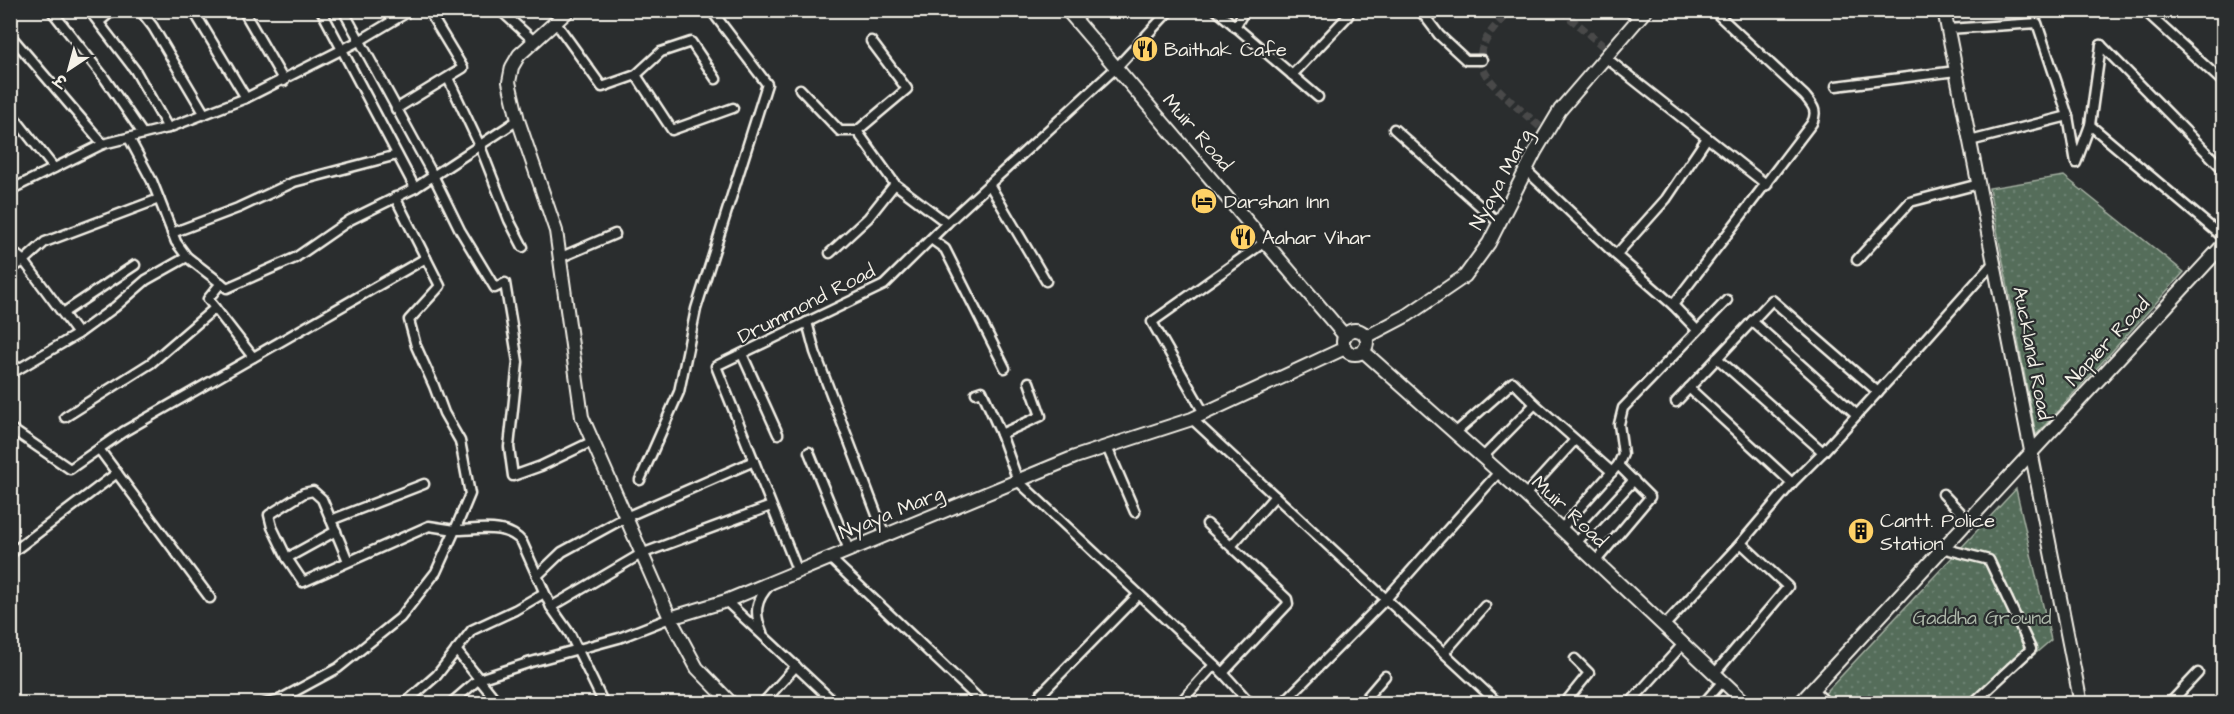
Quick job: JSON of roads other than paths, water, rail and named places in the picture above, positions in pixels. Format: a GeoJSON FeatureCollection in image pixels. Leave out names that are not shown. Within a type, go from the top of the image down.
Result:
{"type":"FeatureCollection","features":[{"type":"Feature","properties":{"kind":"street"},"geometry":{"type":"LineString","coordinates":[[51,10],[103,76],[143,134]]}},
{"type":"Feature","properties":{"kind":"street"},"geometry":{"type":"LineString","coordinates":[[89,10],[135,70],[168,128]]}},
{"type":"Feature","properties":{"kind":"street"},"geometry":{"type":"LineString","coordinates":[[99,22],[113,10]]}},
{"type":"Feature","properties":{"kind":"street"},"geometry":{"type":"LineString","coordinates":[[140,10],[153,27],[204,113]]}},
{"type":"Feature","properties":{"kind":"street"},"geometry":{"type":"LineString","coordinates":[[194,10],[246,98]]}},
{"type":"Feature","properties":{"kind":"street"},"geometry":{"type":"LineString","coordinates":[[243,10],[284,81]]}},
{"type":"Feature","properties":{"kind":"street"},"geometry":{"type":"LineString","coordinates":[[321,10],[415,188]]}},
{"type":"Feature","properties":{"kind":"street"},"geometry":{"type":"LineString","coordinates":[[343,10],[433,175],[460,230],[495,288],[505,283],[518,362],[509,447],[513,476],[541,466],[593,441]]}},
{"type":"Feature","properties":{"kind":"street"},"geometry":{"type":"LineString","coordinates":[[12,185],[54,168],[102,144],[168,128],[246,98],[284,81],[359,41],[411,10]]}},
{"type":"Feature","properties":{"kind":"street"},"geometry":{"type":"LineString","coordinates":[[396,109],[463,69],[428,10]]}},
{"type":"Feature","properties":{"kind":"street"},"geometry":{"type":"LineString","coordinates":[[500,10],[534,42]]}},
{"type":"Feature","properties":{"kind":"street"},"geometry":{"type":"LineString","coordinates":[[569,10],[519,55],[512,67],[509,82],[518,120],[556,231],[582,417],[670,618],[697,668],[732,704]]}},
{"type":"Feature","properties":{"kind":"street"},"geometry":{"type":"LineString","coordinates":[[640,480],[679,392],[696,309],[767,84],[711,10]]}},
{"type":"Feature","properties":{"kind":"street","name":"Muir Road"},"geometry":{"type":"LineString","coordinates":[[1067,10],[1266,241],[1345,342]]}},
{"type":"Feature","properties":{"kind":"street","name":"Drummond Road"},"geometry":{"type":"LineString","coordinates":[[798,572],[716,366],[884,285],[947,223],[1117,67],[1170,10]]}},
{"type":"Feature","properties":{"kind":"street"},"geometry":{"type":"LineString","coordinates":[[1216,10],[1318,97]]}},
{"type":"Feature","properties":{"kind":"street"},"geometry":{"type":"LineString","coordinates":[[1235,27],[1245,10]]}},
{"type":"Feature","properties":{"kind":"street"},"geometry":{"type":"LineString","coordinates":[[1420,10],[1439,34],[1467,60],[1482,60]]}},
{"type":"Feature","properties":{"kind":"street"},"geometry":{"type":"LineString","coordinates":[[1673,305],[1767,185],[1812,123],[1816,114],[1814,107],[1805,96],[1713,10]]}},
{"type":"Feature","properties":{"kind":"street","name":"Auckland Road"},"geometry":{"type":"LineString","coordinates":[[1944,10],[2033,450],[2081,704]]}},
{"type":"Feature","properties":{"kind":"street"},"geometry":{"type":"LineString","coordinates":[[2147,10],[2146,12],[2223,83]]}},
{"type":"Feature","properties":{"kind":"street","name":"Nyaya Marg"},"geometry":{"type":"LineString","coordinates":[[1366,337],[1408,315],[1465,276],[1489,243],[1560,110],[1605,57],[1638,13]]}},
{"type":"Feature","properties":{"kind":"street"},"geometry":{"type":"LineString","coordinates":[[1292,75],[1348,16]]}},
{"type":"Feature","properties":{"kind":"street"},"geometry":{"type":"LineString","coordinates":[[556,23],[602,87],[636,75],[661,52],[691,42],[716,79]]}},
{"type":"Feature","properties":{"kind":"street"},"geometry":{"type":"LineString","coordinates":[[1948,29],[2037,23],[2068,116],[2076,163],[2090,125],[2101,45],[2223,170]]}},
{"type":"Feature","properties":{"kind":"street"},"geometry":{"type":"LineString","coordinates":[[10,35],[102,144]]}},
{"type":"Feature","properties":{"kind":"street"},"geometry":{"type":"LineString","coordinates":[[800,88],[840,131],[857,131],[907,89],[871,41]]}},
{"type":"Feature","properties":{"kind":"street"},"geometry":{"type":"LineString","coordinates":[[1605,57],[1767,185]]}},
{"type":"Feature","properties":{"kind":"street"},"geometry":{"type":"LineString","coordinates":[[1836,86],[1956,71]]}},
{"type":"Feature","properties":{"kind":"street"},"geometry":{"type":"LineString","coordinates":[[636,75],[672,130],[733,108]]}},
{"type":"Feature","properties":{"kind":"street"},"geometry":{"type":"LineString","coordinates":[[447,78],[480,146],[509,220],[523,247]]}},
{"type":"Feature","properties":{"kind":"street"},"geometry":{"type":"LineString","coordinates":[[10,112],[54,168]]}},
{"type":"Feature","properties":{"kind":"street"},"geometry":{"type":"LineString","coordinates":[[1970,141],[2068,116]]}},
{"type":"Feature","properties":{"kind":"street"},"geometry":{"type":"LineString","coordinates":[[129,138],[152,182],[176,242],[188,257],[227,288],[295,258],[350,220],[415,188],[518,120]]}},
{"type":"Feature","properties":{"kind":"street"},"geometry":{"type":"LineString","coordinates":[[2090,125],[2223,238]]}},
{"type":"Feature","properties":{"kind":"street"},"geometry":{"type":"LineString","coordinates":[[1394,129],[1499,223]]}},
{"type":"Feature","properties":{"kind":"street"},"geometry":{"type":"LineString","coordinates":[[857,131],[895,184],[947,223]]}},
{"type":"Feature","properties":{"kind":"street"},"geometry":{"type":"LineString","coordinates":[[1616,255],[1666,199],[1707,138]]}},
{"type":"Feature","properties":{"kind":"street"},"geometry":{"type":"LineString","coordinates":[[172,233],[238,208],[294,182],[397,155]]}},
{"type":"Feature","properties":{"kind":"street"},"geometry":{"type":"LineString","coordinates":[[1526,170],[1673,305],[1697,330]]}},
{"type":"Feature","properties":{"kind":"street"},"geometry":{"type":"LineString","coordinates":[[830,253],[868,218],[895,184]]}},
{"type":"Feature","properties":{"kind":"street"},"geometry":{"type":"LineString","coordinates":[[989,184],[1046,281]]}},
{"type":"Feature","properties":{"kind":"street"},"geometry":{"type":"LineString","coordinates":[[1857,260],[1910,202],[1979,184]]}},
{"type":"Feature","properties":{"kind":"street"},"geometry":{"type":"LineString","coordinates":[[264,704],[277,701],[338,668],[400,618],[436,572],[470,494],[460,441],[444,413],[416,346],[410,320],[440,286],[395,197]]}},
{"type":"Feature","properties":{"kind":"street"},"geometry":{"type":"LineString","coordinates":[[10,269],[24,261],[45,242],[159,200]]}},
{"type":"Feature","properties":{"kind":"street"},"geometry":{"type":"LineString","coordinates":[[559,258],[615,234]]}},
{"type":"Feature","properties":{"kind":"street"},"geometry":{"type":"LineString","coordinates":[[931,239],[945,249],[1005,368]]}},
{"type":"Feature","properties":{"kind":"street"},"geometry":{"type":"LineString","coordinates":[[1266,241],[1152,322],[1198,416],[1275,496],[1498,703]]}},
{"type":"Feature","properties":{"kind":"street","name":"Napier Road"},"geometry":{"type":"LineString","coordinates":[[1799,704],[2223,244]]}},
{"type":"Feature","properties":{"kind":"street"},"geometry":{"type":"LineString","coordinates":[[10,250],[24,261],[78,334]]}},
{"type":"Feature","properties":{"kind":"street"},"geometry":{"type":"LineString","coordinates":[[10,374],[78,334],[115,307],[146,280],[188,257]]}},
{"type":"Feature","properties":{"kind":"street"},"geometry":{"type":"LineString","coordinates":[[11,429],[70,469],[123,432],[426,258]]}},
{"type":"Feature","properties":{"kind":"street"},"geometry":{"type":"LineString","coordinates":[[1665,625],[1995,261]]}},
{"type":"Feature","properties":{"kind":"street"},"geometry":{"type":"LineString","coordinates":[[63,313],[135,265]]}},
{"type":"Feature","properties":{"kind":"street"},"geometry":{"type":"LineString","coordinates":[[221,283],[208,299],[253,357]]}},
{"type":"Feature","properties":{"kind":"street"},"geometry":{"type":"LineString","coordinates":[[1561,529],[1615,469],[1623,454],[1619,424],[1623,408],[1727,300]]}},
{"type":"Feature","properties":{"kind":"street"},"geometry":{"type":"LineString","coordinates":[[1676,402],[1772,300],[1878,392]]}},
{"type":"Feature","properties":{"kind":"street"},"geometry":{"type":"LineString","coordinates":[[65,417],[151,363],[215,308]]}},
{"type":"Feature","properties":{"kind":"street"},"geometry":{"type":"LineString","coordinates":[[1752,321],[1857,415]]}},
{"type":"Feature","properties":{"kind":"street"},"geometry":{"type":"LineString","coordinates":[[807,322],[815,352],[885,536]]}},
{"type":"Feature","properties":{"kind":"street"},"geometry":{"type":"LineString","coordinates":[[1357,330],[1366,337],[1363,351],[1355,354],[1345,342],[1349,332],[1357,330]]}},
{"type":"Feature","properties":{"kind":"street","name":"Nyaya Marg"},"geometry":{"type":"LineString","coordinates":[[450,704],[479,679],[619,638],[670,618],[726,601],[1018,481],[1198,416],[1345,342]]}},
{"type":"Feature","properties":{"kind":"street","name":"Muir Road"},"geometry":{"type":"LineString","coordinates":[[1363,351],[1525,495],[1747,704]]}},
{"type":"Feature","properties":{"kind":"street"},"geometry":{"type":"LineString","coordinates":[[742,354],[778,434]]}},
{"type":"Feature","properties":{"kind":"street"},"geometry":{"type":"LineString","coordinates":[[1717,358],[1824,452]]}},
{"type":"Feature","properties":{"kind":"street"},"geometry":{"type":"LineString","coordinates":[[1001,434],[1041,416],[1029,382]]}},
{"type":"Feature","properties":{"kind":"street"},"geometry":{"type":"LineString","coordinates":[[1455,433],[1513,382],[1575,440],[1634,480],[1650,497],[1596,561]]}},
{"type":"Feature","properties":{"kind":"street"},"geometry":{"type":"LineString","coordinates":[[1689,388],[1792,483]]}},
{"type":"Feature","properties":{"kind":"street"},"geometry":{"type":"LineString","coordinates":[[976,393],[982,391],[1018,481],[1223,673],[1251,704]]}},
{"type":"Feature","properties":{"kind":"street"},"geometry":{"type":"LineString","coordinates":[[1483,457],[1535,404]]}},
{"type":"Feature","properties":{"kind":"street"},"geometry":{"type":"LineString","coordinates":[[1525,495],[1575,440]]}},
{"type":"Feature","properties":{"kind":"street"},"geometry":{"type":"LineString","coordinates":[[1107,447],[1135,512]]}},
{"type":"Feature","properties":{"kind":"street"},"geometry":{"type":"LineString","coordinates":[[99,449],[210,598]]}},
{"type":"Feature","properties":{"kind":"street"},"geometry":{"type":"LineString","coordinates":[[808,452],[849,550]]}},
{"type":"Feature","properties":{"kind":"street"},"geometry":{"type":"LineString","coordinates":[[537,576],[562,552],[626,517],[754,461]]}},
{"type":"Feature","properties":{"kind":"street"},"geometry":{"type":"LineString","coordinates":[[1282,704],[1386,599],[1499,472]]}},
{"type":"Feature","properties":{"kind":"street"},"geometry":{"type":"LineString","coordinates":[[10,554],[117,473]]}},
{"type":"Feature","properties":{"kind":"street"},"geometry":{"type":"LineString","coordinates":[[1576,543],[1634,480]]}},
{"type":"Feature","properties":{"kind":"street"},"geometry":{"type":"LineString","coordinates":[[332,520],[424,484]]}},
{"type":"Feature","properties":{"kind":"street"},"geometry":{"type":"LineString","coordinates":[[348,561],[322,499],[313,491],[304,493],[269,515],[272,527],[287,558],[303,582],[429,526],[455,530],[506,530],[516,535],[522,542],[551,607],[570,634],[604,704]]}},
{"type":"Feature","properties":{"kind":"street"},"geometry":{"type":"LineString","coordinates":[[1943,494],[1968,520]]}},
{"type":"Feature","properties":{"kind":"street"},"geometry":{"type":"LineString","coordinates":[[1232,545],[1275,496]]}},
{"type":"Feature","properties":{"kind":"street"},"geometry":{"type":"LineString","coordinates":[[551,607],[641,554],[771,506]]}},
{"type":"Feature","properties":{"kind":"street"},"geometry":{"type":"LineString","coordinates":[[1207,524],[1287,598],[1288,604],[1223,673]]}},
{"type":"Feature","properties":{"kind":"street"},"geometry":{"type":"LineString","coordinates":[[287,558],[336,531]]}},
{"type":"Feature","properties":{"kind":"street"},"geometry":{"type":"LineString","coordinates":[[1703,704],[1719,677],[1788,587],[1741,543]]}},
{"type":"Feature","properties":{"kind":"street"},"geometry":{"type":"LineString","coordinates":[[1942,548],[1989,560],[2031,649],[1972,704]]}},
{"type":"Feature","properties":{"kind":"street"},"geometry":{"type":"LineString","coordinates":[[830,558],[984,704]]}},
{"type":"Feature","properties":{"kind":"street"},"geometry":{"type":"LineString","coordinates":[[763,636],[756,617],[756,608],[764,591],[772,582]]}},
{"type":"Feature","properties":{"kind":"street"},"geometry":{"type":"LineString","coordinates":[[404,704],[436,675],[472,630],[515,610],[544,593]]}},
{"type":"Feature","properties":{"kind":"street"},"geometry":{"type":"LineString","coordinates":[[1030,704],[1138,595]]}},
{"type":"Feature","properties":{"kind":"street"},"geometry":{"type":"LineString","coordinates":[[726,601],[836,704]]}},
{"type":"Feature","properties":{"kind":"street"},"geometry":{"type":"LineString","coordinates":[[1444,653],[1485,606]]}},
{"type":"Feature","properties":{"kind":"street"},"geometry":{"type":"LineString","coordinates":[[1629,704],[1684,643]]}},
{"type":"Feature","properties":{"kind":"street"},"geometry":{"type":"LineString","coordinates":[[456,650],[499,704]]}},
{"type":"Feature","properties":{"kind":"street"},"geometry":{"type":"LineString","coordinates":[[1564,704],[1589,673],[1575,659]]}},
{"type":"Feature","properties":{"kind":"street"},"geometry":{"type":"LineString","coordinates":[[1179,704],[1214,665]]}},
{"type":"Feature","properties":{"kind":"street"},"geometry":{"type":"LineString","coordinates":[[762,704],[796,666]]}},
{"type":"Feature","properties":{"kind":"street"},"geometry":{"type":"LineString","coordinates":[[2169,704],[2198,673]]}},
{"type":"Feature","properties":{"kind":"street"},"geometry":{"type":"LineString","coordinates":[[1360,704],[1385,676]]}},
{"type":"Feature","properties":{"kind":"street"},"geometry":{"type":"LineString","coordinates":[[1812,689],[1828,704]]}},
{"type":"Feature","properties":{"kind":"tunnel"},"geometry":{"type":"LineString","coordinates":[[1513,10],[1488,36],[1481,53],[1483,69],[1494,85],[1547,133]]}},
{"type":"Feature","properties":{"kind":"tunnel"},"geometry":{"type":"LineString","coordinates":[[1561,10],[1610,52]]}},
{"type":"Feature","properties":{"kind":"place","name":"Baithak Cafe"},"geometry":{"type":"Point","coordinates":[1145,49]}},
{"type":"Feature","properties":{"kind":"place","name":"Darshan Inn"},"geometry":{"type":"Point","coordinates":[1204,201]}},
{"type":"Feature","properties":{"kind":"place","name":"Aahar Vihar"},"geometry":{"type":"Point","coordinates":[1243,237]}},
{"type":"Feature","properties":{"kind":"place","name":"Cantt. Police Station"},"geometry":{"type":"Point","coordinates":[1861,531]}},
{"type":"Feature","properties":{"kind":"park label","name":"Gaddha Ground"},"geometry":{"type":"Point","coordinates":[1982,617]}}]}
